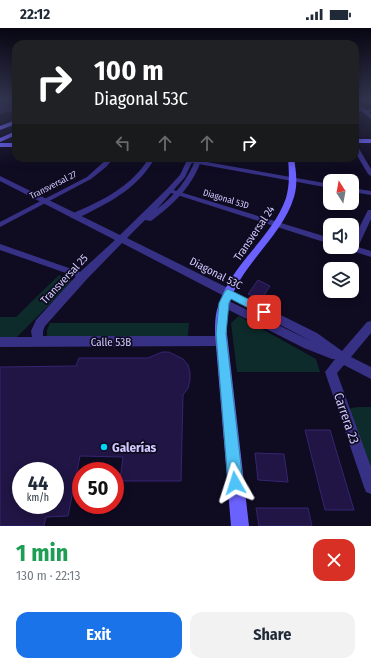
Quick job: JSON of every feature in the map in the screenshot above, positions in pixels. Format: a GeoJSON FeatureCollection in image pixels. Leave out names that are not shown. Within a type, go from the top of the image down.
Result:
{"type":"FeatureCollection","features":[{"type":"Feature","properties":{"kind":"main road"},"geometry":{"type":"LineString","coordinates":[[0,128],[12,124]]}},
{"type":"Feature","properties":{"kind":"main road"},"geometry":{"type":"LineString","coordinates":[[0,140],[12,135]]}},
{"type":"Feature","properties":{"kind":"main road"},"geometry":{"type":"LineString","coordinates":[[359,136],[371,136]]}},
{"type":"Feature","properties":{"kind":"main road"},"geometry":{"type":"LineString","coordinates":[[0,140],[12,140]]}},
{"type":"Feature","properties":{"kind":"main road"},"geometry":{"type":"LineString","coordinates":[[359,141],[371,141]]}},
{"type":"Feature","properties":{"kind":"main road"},"geometry":{"type":"LineString","coordinates":[[0,146],[12,145]]}},
{"type":"Feature","properties":{"kind":"main road","name":"Transversal 24"},"geometry":{"type":"LineString","coordinates":[[226,298],[276,224],[287,203],[292,178],[291,162]]}},
{"type":"Feature","properties":{"kind":"main road"},"geometry":{"type":"LineString","coordinates":[[226,298],[221,320],[222,340],[240,526]]}},
{"type":"Feature","properties":{"kind":"street"},"geometry":{"type":"LineString","coordinates":[[359,154],[371,174]]}},
{"type":"Feature","properties":{"kind":"street","name":"Transversal 27"},"geometry":{"type":"LineString","coordinates":[[0,225],[88,178],[108,162]]}},
{"type":"Feature","properties":{"kind":"street"},"geometry":{"type":"LineString","coordinates":[[74,216],[97,206],[130,184],[142,173],[149,162]]}},
{"type":"Feature","properties":{"kind":"street","name":"Transversal 25"},"geometry":{"type":"LineString","coordinates":[[38,342],[37,331],[40,323],[120,238],[175,193],[190,178],[194,162]]}},
{"type":"Feature","properties":{"kind":"street"},"geometry":{"type":"LineString","coordinates":[[206,162],[323,185]]}},
{"type":"Feature","properties":{"kind":"street","name":"Diagonal 53C"},"geometry":{"type":"LineString","coordinates":[[0,179],[120,238],[308,345],[343,358],[371,373]]}},
{"type":"Feature","properties":{"kind":"street"},"geometry":{"type":"LineString","coordinates":[[359,191],[371,193]]}},
{"type":"Feature","properties":{"kind":"street","name":"Diagonal 53D"},"geometry":{"type":"LineString","coordinates":[[175,193],[323,239]]}},
{"type":"Feature","properties":{"kind":"street"},"geometry":{"type":"LineString","coordinates":[[359,235],[371,212]]}},
{"type":"Feature","properties":{"kind":"street"},"geometry":{"type":"LineString","coordinates":[[0,247],[83,276]]}},
{"type":"Feature","properties":{"kind":"street"},"geometry":{"type":"LineString","coordinates":[[359,250],[371,254]]}},
{"type":"Feature","properties":{"kind":"street"},"geometry":{"type":"LineString","coordinates":[[343,358],[371,325]]}},
{"type":"Feature","properties":{"kind":"street","name":"Calle 53B"},"geometry":{"type":"LineString","coordinates":[[0,342],[222,340]]}},
{"type":"Feature","properties":{"kind":"street","name":"Carrera 23"},"geometry":{"type":"LineString","coordinates":[[343,358],[331,372],[371,488]]}},
{"type":"Feature","properties":{"kind":"green space"},"geometry":{"type":"Polygon","coordinates":[[[59,275],[73,281],[17,337],[0,337],[0,317],[16,317],[59,275]]]}},
{"type":"Feature","properties":{"kind":"green space"},"geometry":{"type":"Polygon","coordinates":[[[239,316],[316,359],[320,372],[237,372],[231,323],[239,316]]]}},
{"type":"Feature","properties":{"kind":"green space"},"geometry":{"type":"Polygon","coordinates":[[[50,323],[189,323],[188,336],[47,336],[47,330],[50,323]]]}},
{"type":"Feature","properties":{"kind":"green space"},"geometry":{"type":"Polygon","coordinates":[[[371,407],[371,475],[349,412],[351,408],[371,407]]]}},
{"type":"Feature","properties":{"kind":"building"},"geometry":{"type":"Polygon","coordinates":[[[258,280],[270,286],[262,298],[248,294],[258,280]]]}},
{"type":"Feature","properties":{"kind":"building"},"geometry":{"type":"Polygon","coordinates":[[[162,352],[169,352],[183,359],[188,365],[190,380],[188,388],[183,395],[181,481],[124,481],[123,457],[80,456],[79,462],[72,462],[72,496],[68,516],[46,517],[44,526],[0,526],[0,367],[76,366],[79,358],[148,358],[162,352]]]}},
{"type":"Feature","properties":{"kind":"building"},"geometry":{"type":"Polygon","coordinates":[[[305,430],[330,430],[354,510],[325,510],[305,430]]]}},
{"type":"Feature","properties":{"kind":"building"},"geometry":{"type":"Polygon","coordinates":[[[255,453],[284,454],[288,482],[258,480],[255,453]]]}},
{"type":"Feature","properties":{"kind":"building"},"geometry":{"type":"Polygon","coordinates":[[[256,508],[308,508],[312,526],[259,526],[256,508]]]}},
{"type":"Feature","properties":{"kind":"place","name":"Galerías"},"geometry":{"type":"Point","coordinates":[104,447]}},
{"type":"Feature","properties":{"kind":"route"},"geometry":{"type":"LineString","coordinates":[[235,483],[221,320],[224,303],[228,293],[264,312]]}}]}
